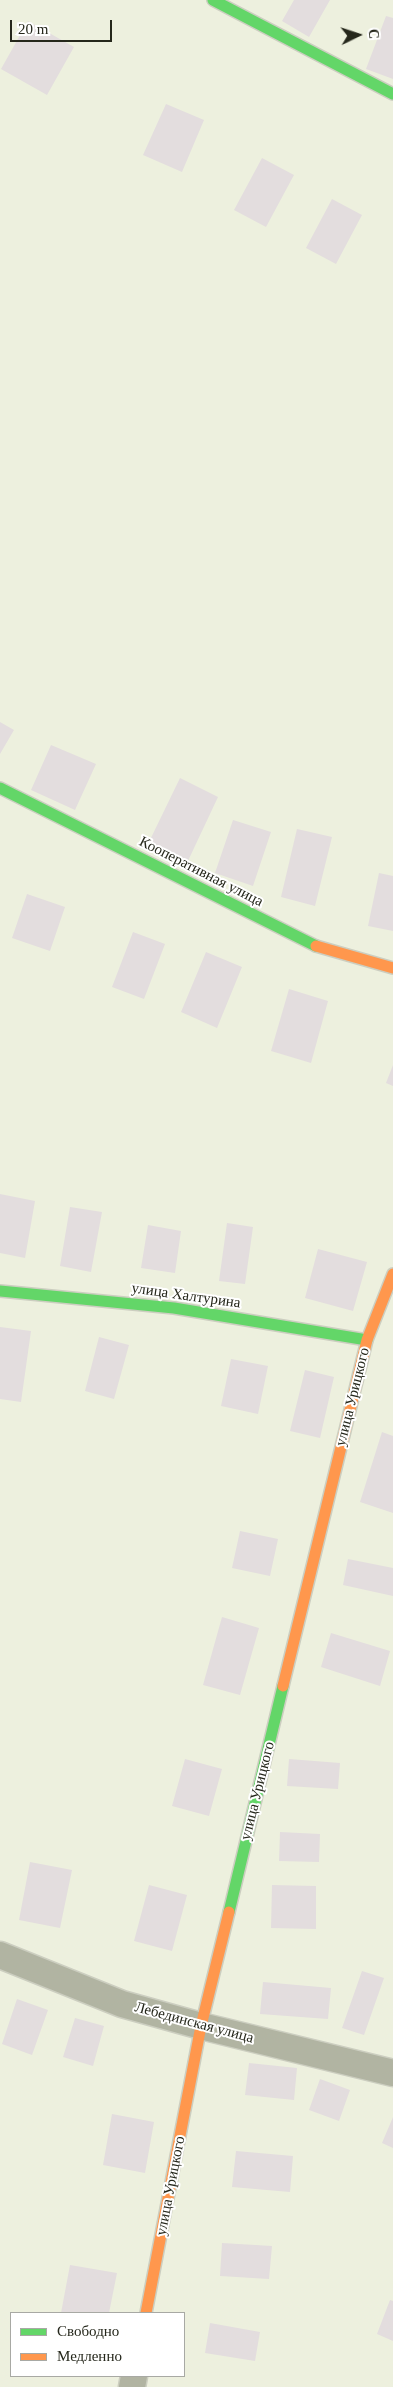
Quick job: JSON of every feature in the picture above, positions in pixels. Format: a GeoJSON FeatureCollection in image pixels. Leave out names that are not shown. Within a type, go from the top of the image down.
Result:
{"type":"FeatureCollection","features":[{"type":"Feature","properties":{"kind":"street"},"geometry":{"type":"LineString","coordinates":[[213,0],[393,94]]}},
{"type":"Feature","properties":{"kind":"street","name":"Кооперативная улица"},"geometry":{"type":"LineString","coordinates":[[0,788],[321,948],[393,968]]}},
{"type":"Feature","properties":{"kind":"street","name":"улица Урицкого"},"geometry":{"type":"LineString","coordinates":[[146,2312],[201,2026],[367,1340],[393,1274]]}},
{"type":"Feature","properties":{"kind":"street","name":"улица Халтурина"},"geometry":{"type":"LineString","coordinates":[[0,1290],[174,1308],[367,1340]]}},
{"type":"Feature","properties":{"kind":"street","name":"Лебединская улица"},"geometry":{"type":"LineString","coordinates":[[0,1955],[122,2004],[201,2026],[393,2073]]}},
{"type":"Feature","properties":{"kind":"building"},"geometry":{"type":"Polygon","coordinates":[[[294,0],[330,0],[309,37],[282,21],[294,0]]]}},
{"type":"Feature","properties":{"kind":"building"},"geometry":{"type":"Polygon","coordinates":[[[386,16],[393,18],[393,79],[366,69],[386,16]]]}},
{"type":"Feature","properties":{"kind":"building"},"geometry":{"type":"Polygon","coordinates":[[[28,21],[74,47],[47,95],[1,69],[28,21]]]}},
{"type":"Feature","properties":{"kind":"building"},"geometry":{"type":"Polygon","coordinates":[[[166,104],[204,120],[182,172],[143,155],[166,104]]]}},
{"type":"Feature","properties":{"kind":"building"},"geometry":{"type":"Polygon","coordinates":[[[262,158],[294,175],[266,227],[234,210],[262,158]]]}},
{"type":"Feature","properties":{"kind":"building"},"geometry":{"type":"Polygon","coordinates":[[[332,199],[362,215],[336,264],[306,248],[332,199]]]}},
{"type":"Feature","properties":{"kind":"building"},"geometry":{"type":"Polygon","coordinates":[[[0,722],[14,730],[0,754],[0,722]]]}},
{"type":"Feature","properties":{"kind":"building"},"geometry":{"type":"Polygon","coordinates":[[[51,745],[96,764],[75,810],[31,790],[51,745]]]}},
{"type":"Feature","properties":{"kind":"building"},"geometry":{"type":"Polygon","coordinates":[[[180,778],[218,797],[187,863],[148,844],[180,778]]]}},
{"type":"Feature","properties":{"kind":"building"},"geometry":{"type":"Polygon","coordinates":[[[233,820],[271,832],[253,886],[215,873],[233,820]]]}},
{"type":"Feature","properties":{"kind":"building"},"geometry":{"type":"Polygon","coordinates":[[[297,829],[332,837],[315,906],[281,897],[297,829]]]}},
{"type":"Feature","properties":{"kind":"building"},"geometry":{"type":"Polygon","coordinates":[[[379,873],[393,876],[393,931],[368,926],[379,873]]]}},
{"type":"Feature","properties":{"kind":"building"},"geometry":{"type":"Polygon","coordinates":[[[27,894],[65,907],[50,951],[12,938],[27,894]]]}},
{"type":"Feature","properties":{"kind":"building"},"geometry":{"type":"Polygon","coordinates":[[[133,932],[165,944],[144,999],[112,987],[133,932]]]}},
{"type":"Feature","properties":{"kind":"building"},"geometry":{"type":"Polygon","coordinates":[[[206,952],[242,967],[217,1028],[181,1012],[206,952]]]}},
{"type":"Feature","properties":{"kind":"building"},"geometry":{"type":"Polygon","coordinates":[[[289,989],[328,1001],[311,1063],[271,1051],[289,989]]]}},
{"type":"Feature","properties":{"kind":"building"},"geometry":{"type":"Polygon","coordinates":[[[393,1065],[393,1086],[386,1083],[393,1065]]]}},
{"type":"Feature","properties":{"kind":"building"},"geometry":{"type":"Polygon","coordinates":[[[0,1194],[35,1201],[25,1258],[0,1253],[0,1194]]]}},
{"type":"Feature","properties":{"kind":"building"},"geometry":{"type":"Polygon","coordinates":[[[70,1207],[102,1212],[91,1272],[60,1266],[70,1207]]]}},
{"type":"Feature","properties":{"kind":"building"},"geometry":{"type":"Polygon","coordinates":[[[227,1223],[253,1227],[245,1284],[219,1281],[227,1223]]]}},
{"type":"Feature","properties":{"kind":"building"},"geometry":{"type":"Polygon","coordinates":[[[148,1225],[181,1231],[175,1273],[141,1268],[148,1225]]]}},
{"type":"Feature","properties":{"kind":"building"},"geometry":{"type":"Polygon","coordinates":[[[318,1249],[367,1262],[353,1311],[305,1298],[318,1249]]]}},
{"type":"Feature","properties":{"kind":"building"},"geometry":{"type":"Polygon","coordinates":[[[0,1327],[31,1331],[21,1402],[0,1399],[0,1327]]]}},
{"type":"Feature","properties":{"kind":"building"},"geometry":{"type":"Polygon","coordinates":[[[99,1337],[129,1345],[114,1399],[85,1391],[99,1337]]]}},
{"type":"Feature","properties":{"kind":"building"},"geometry":{"type":"Polygon","coordinates":[[[231,1359],[268,1366],[258,1414],[221,1406],[231,1359]]]}},
{"type":"Feature","properties":{"kind":"building"},"geometry":{"type":"Polygon","coordinates":[[[305,1370],[334,1377],[320,1438],[290,1431],[305,1370]]]}},
{"type":"Feature","properties":{"kind":"building"},"geometry":{"type":"Polygon","coordinates":[[[382,1432],[393,1436],[393,1513],[360,1502],[382,1432]]]}},
{"type":"Feature","properties":{"kind":"building"},"geometry":{"type":"Polygon","coordinates":[[[240,1531],[278,1539],[270,1576],[232,1568],[240,1531]]]}},
{"type":"Feature","properties":{"kind":"building"},"geometry":{"type":"Polygon","coordinates":[[[348,1559],[393,1568],[393,1596],[343,1585],[348,1559]]]}},
{"type":"Feature","properties":{"kind":"building"},"geometry":{"type":"Polygon","coordinates":[[[222,1617],[259,1628],[240,1695],[203,1685],[222,1617]]]}},
{"type":"Feature","properties":{"kind":"building"},"geometry":{"type":"Polygon","coordinates":[[[331,1633],[390,1651],[380,1686],[321,1667],[331,1633]]]}},
{"type":"Feature","properties":{"kind":"building"},"geometry":{"type":"Polygon","coordinates":[[[185,1759],[222,1769],[209,1816],[172,1806],[185,1759]]]}},
{"type":"Feature","properties":{"kind":"building"},"geometry":{"type":"Polygon","coordinates":[[[289,1759],[340,1763],[338,1789],[287,1786],[289,1759]]]}},
{"type":"Feature","properties":{"kind":"building"},"geometry":{"type":"Polygon","coordinates":[[[280,1832],[320,1834],[319,1862],[279,1861],[280,1832]]]}},
{"type":"Feature","properties":{"kind":"building"},"geometry":{"type":"Polygon","coordinates":[[[30,1862],[72,1870],[60,1928],[19,1920],[30,1862]]]}},
{"type":"Feature","properties":{"kind":"building"},"geometry":{"type":"Polygon","coordinates":[[[149,1885],[187,1895],[172,1951],[134,1941],[149,1885]]]}},
{"type":"Feature","properties":{"kind":"building"},"geometry":{"type":"Polygon","coordinates":[[[272,1885],[316,1886],[316,1929],[271,1928],[272,1885]]]}},
{"type":"Feature","properties":{"kind":"building"},"geometry":{"type":"Polygon","coordinates":[[[362,1971],[384,1978],[364,2035],[342,2028],[362,1971]]]}},
{"type":"Feature","properties":{"kind":"building"},"geometry":{"type":"Polygon","coordinates":[[[263,1982],[331,1988],[328,2019],[260,2014],[263,1982]]]}},
{"type":"Feature","properties":{"kind":"building"},"geometry":{"type":"Polygon","coordinates":[[[17,1999],[48,2010],[32,2055],[2,2044],[17,1999]]]}},
{"type":"Feature","properties":{"kind":"building"},"geometry":{"type":"Polygon","coordinates":[[[75,2018],[104,2026],[93,2066],[63,2057],[75,2018]]]}},
{"type":"Feature","properties":{"kind":"building"},"geometry":{"type":"Polygon","coordinates":[[[249,2063],[297,2068],[294,2100],[245,2095],[249,2063]]]}},
{"type":"Feature","properties":{"kind":"building"},"geometry":{"type":"Polygon","coordinates":[[[320,2079],[350,2090],[339,2121],[309,2110],[320,2079]]]}},
{"type":"Feature","properties":{"kind":"building"},"geometry":{"type":"Polygon","coordinates":[[[112,2114],[154,2122],[145,2173],[103,2165],[112,2114]]]}},
{"type":"Feature","properties":{"kind":"building"},"geometry":{"type":"Polygon","coordinates":[[[393,2117],[393,2148],[382,2143],[393,2117]]]}},
{"type":"Feature","properties":{"kind":"building"},"geometry":{"type":"Polygon","coordinates":[[[236,2151],[293,2156],[290,2192],[232,2187],[236,2151]]]}},
{"type":"Feature","properties":{"kind":"building"},"geometry":{"type":"Polygon","coordinates":[[[222,2243],[272,2246],[269,2279],[220,2276],[222,2243]]]}},
{"type":"Feature","properties":{"kind":"building"},"geometry":{"type":"Polygon","coordinates":[[[70,2265],[117,2273],[109,2312],[61,2312],[70,2265]]]}},
{"type":"Feature","properties":{"kind":"building"},"geometry":{"type":"Polygon","coordinates":[[[390,2300],[393,2301],[393,2341],[377,2334],[390,2300]]]}},
{"type":"Feature","properties":{"kind":"building"},"geometry":{"type":"Polygon","coordinates":[[[210,2323],[260,2332],[255,2361],[205,2353],[210,2323]]]}},
{"type":"Feature","properties":{"kind":"traffic: fast"},"geometry":{"type":"LineString","coordinates":[[213,0],[393,94]]}},
{"type":"Feature","properties":{"kind":"traffic: fast"},"geometry":{"type":"LineString","coordinates":[[0,788],[316,946]]}},
{"type":"Feature","properties":{"kind":"traffic: fast"},"geometry":{"type":"LineString","coordinates":[[0,1291],[174,1308],[367,1340]]}},
{"type":"Feature","properties":{"kind":"traffic: fast"},"geometry":{"type":"LineString","coordinates":[[229,1912],[283,1686]]}},
{"type":"Feature","properties":{"kind":"traffic: slow"},"geometry":{"type":"LineString","coordinates":[[316,946],[393,968]]}},
{"type":"Feature","properties":{"kind":"traffic: slow"},"geometry":{"type":"LineString","coordinates":[[283,1686],[367,1340],[393,1274]]}},
{"type":"Feature","properties":{"kind":"traffic: slow"},"geometry":{"type":"LineString","coordinates":[[146,2312],[201,2026],[229,1912]]}}]}
